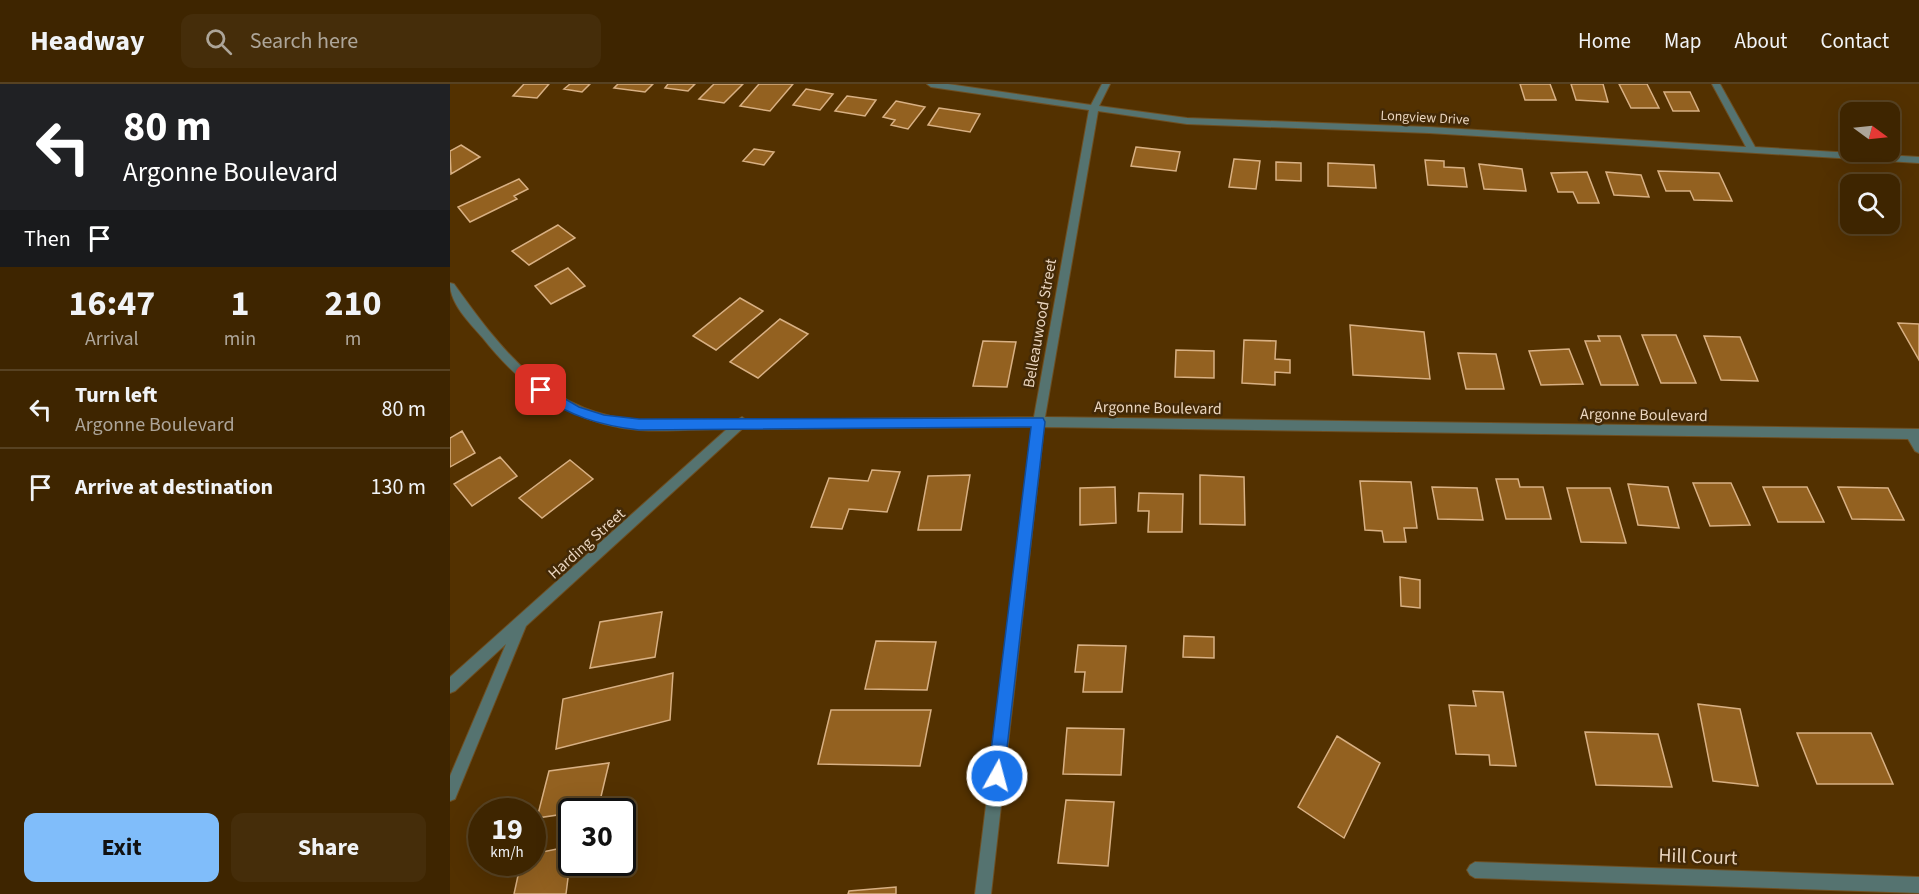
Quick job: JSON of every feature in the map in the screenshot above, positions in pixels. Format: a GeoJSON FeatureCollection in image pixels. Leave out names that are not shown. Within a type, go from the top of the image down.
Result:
{"type":"FeatureCollection","features":[{"type":"Feature","properties":{"kind":"street","name":"Longview Drive"},"geometry":{"type":"LineString","coordinates":[[931,84],[1187,121],[1430,130],[1919,160]]}},
{"type":"Feature","properties":{"kind":"street","name":"Belleauwood Street"},"geometry":{"type":"LineString","coordinates":[[983,894],[1039,422],[1094,108],[1106,84]]}},
{"type":"Feature","properties":{"kind":"street"},"geometry":{"type":"LineString","coordinates":[[1716,84],[1753,151]]}},
{"type":"Feature","properties":{"kind":"street","name":"Argonne Boulevard"},"geometry":{"type":"LineString","coordinates":[[450,288],[512,363],[541,390],[574,410],[604,420],[639,425],[742,422],[1039,422],[1915,434]]}},
{"type":"Feature","properties":{"kind":"street","name":"Harding Street"},"geometry":{"type":"LineString","coordinates":[[450,686],[522,624],[742,422]]}},
{"type":"Feature","properties":{"kind":"street"},"geometry":{"type":"LineString","coordinates":[[1915,434],[1919,448]]}},
{"type":"Feature","properties":{"kind":"street"},"geometry":{"type":"LineString","coordinates":[[450,794],[522,624]]}},
{"type":"Feature","properties":{"kind":"street","name":"Hill Court"},"geometry":{"type":"LineString","coordinates":[[1475,870],[1919,885]]}},
{"type":"Feature","properties":{"kind":"building"},"geometry":{"type":"Polygon","coordinates":[[[524,84],[549,84],[537,98],[513,96],[524,84]]]}},
{"type":"Feature","properties":{"kind":"building"},"geometry":{"type":"Polygon","coordinates":[[[570,84],[590,84],[582,92],[564,89],[570,84]]]}},
{"type":"Feature","properties":{"kind":"building"},"geometry":{"type":"Polygon","coordinates":[[[618,84],[653,84],[645,92],[614,88],[618,84]]]}},
{"type":"Feature","properties":{"kind":"building"},"geometry":{"type":"Polygon","coordinates":[[[668,84],[695,84],[688,91],[665,88],[668,84]]]}},
{"type":"Feature","properties":{"kind":"building"},"geometry":{"type":"Polygon","coordinates":[[[714,84],[743,84],[724,103],[699,99],[714,84]]]}},
{"type":"Feature","properties":{"kind":"building"},"geometry":{"type":"Polygon","coordinates":[[[759,84],[793,84],[770,111],[740,106],[759,84]]]}},
{"type":"Feature","properties":{"kind":"building"},"geometry":{"type":"Polygon","coordinates":[[[1520,84],[1550,84],[1556,100],[1525,100],[1520,84]]]}},
{"type":"Feature","properties":{"kind":"building"},"geometry":{"type":"Polygon","coordinates":[[[1571,84],[1603,84],[1608,102],[1576,100],[1571,84]]]}},
{"type":"Feature","properties":{"kind":"building"},"geometry":{"type":"Polygon","coordinates":[[[1619,84],[1647,84],[1659,108],[1631,108],[1619,84]]]}},
{"type":"Feature","properties":{"kind":"building"},"geometry":{"type":"Polygon","coordinates":[[[806,89],[833,94],[820,110],[793,105],[806,89]]]}},
{"type":"Feature","properties":{"kind":"building"},"geometry":{"type":"Polygon","coordinates":[[[1664,92],[1690,92],[1699,111],[1673,111],[1664,92]]]}},
{"type":"Feature","properties":{"kind":"building"},"geometry":{"type":"Polygon","coordinates":[[[847,96],[876,100],[865,116],[835,111],[847,96]]]}},
{"type":"Feature","properties":{"kind":"building"},"geometry":{"type":"Polygon","coordinates":[[[896,101],[925,107],[908,129],[891,125],[895,120],[883,117],[896,101]]]}},
{"type":"Feature","properties":{"kind":"building"},"geometry":{"type":"Polygon","coordinates":[[[939,108],[980,114],[970,132],[928,125],[939,108]]]}},
{"type":"Feature","properties":{"kind":"building"},"geometry":{"type":"Polygon","coordinates":[[[461,145],[480,157],[451,174],[450,151],[461,145]]]}},
{"type":"Feature","properties":{"kind":"building"},"geometry":{"type":"Polygon","coordinates":[[[1136,147],[1180,152],[1176,171],[1131,166],[1136,147]]]}},
{"type":"Feature","properties":{"kind":"building"},"geometry":{"type":"Polygon","coordinates":[[[754,149],[774,152],[764,165],[743,161],[754,149]]]}},
{"type":"Feature","properties":{"kind":"building"},"geometry":{"type":"Polygon","coordinates":[[[1234,159],[1260,161],[1256,189],[1229,187],[1234,159]]]}},
{"type":"Feature","properties":{"kind":"building"},"geometry":{"type":"Polygon","coordinates":[[[1425,160],[1444,161],[1444,167],[1464,168],[1467,187],[1428,185],[1425,160]]]}},
{"type":"Feature","properties":{"kind":"building"},"geometry":{"type":"Polygon","coordinates":[[[1276,162],[1301,163],[1301,181],[1276,180],[1276,162]]]}},
{"type":"Feature","properties":{"kind":"building"},"geometry":{"type":"Polygon","coordinates":[[[1328,163],[1374,165],[1376,188],[1328,186],[1328,163]]]}},
{"type":"Feature","properties":{"kind":"building"},"geometry":{"type":"Polygon","coordinates":[[[1479,164],[1522,169],[1526,191],[1484,189],[1479,164]]]}},
{"type":"Feature","properties":{"kind":"building"},"geometry":{"type":"Polygon","coordinates":[[[1658,171],[1719,173],[1732,201],[1694,200],[1690,191],[1666,191],[1658,171]]]}},
{"type":"Feature","properties":{"kind":"building"},"geometry":{"type":"Polygon","coordinates":[[[1587,172],[1599,203],[1578,203],[1573,192],[1558,192],[1551,173],[1587,172]]]}},
{"type":"Feature","properties":{"kind":"building"},"geometry":{"type":"Polygon","coordinates":[[[1606,172],[1641,175],[1649,197],[1614,195],[1606,172]]]}},
{"type":"Feature","properties":{"kind":"building"},"geometry":{"type":"Polygon","coordinates":[[[519,179],[528,189],[514,196],[517,199],[470,222],[458,207],[519,179]]]}},
{"type":"Feature","properties":{"kind":"building"},"geometry":{"type":"Polygon","coordinates":[[[558,225],[575,238],[529,265],[512,251],[558,225]]]}},
{"type":"Feature","properties":{"kind":"building"},"geometry":{"type":"Polygon","coordinates":[[[568,268],[585,286],[551,304],[535,286],[568,268]]]}},
{"type":"Feature","properties":{"kind":"building"},"geometry":{"type":"Polygon","coordinates":[[[740,298],[763,311],[716,350],[693,336],[740,298]]]}},
{"type":"Feature","properties":{"kind":"building"},"geometry":{"type":"Polygon","coordinates":[[[780,319],[808,334],[758,378],[730,362],[780,319]]]}},
{"type":"Feature","properties":{"kind":"building"},"geometry":{"type":"Polygon","coordinates":[[[1898,323],[1919,324],[1919,360],[1898,323]]]}},
{"type":"Feature","properties":{"kind":"building"},"geometry":{"type":"Polygon","coordinates":[[[1350,325],[1424,332],[1430,379],[1353,375],[1350,325]]]}},
{"type":"Feature","properties":{"kind":"building"},"geometry":{"type":"Polygon","coordinates":[[[1642,335],[1676,335],[1696,383],[1661,383],[1642,335]]]}},
{"type":"Feature","properties":{"kind":"building"},"geometry":{"type":"Polygon","coordinates":[[[1598,336],[1620,336],[1638,385],[1601,385],[1585,341],[1600,341],[1598,336]]]}},
{"type":"Feature","properties":{"kind":"building"},"geometry":{"type":"Polygon","coordinates":[[[1704,336],[1740,337],[1758,381],[1721,380],[1704,336]]]}},
{"type":"Feature","properties":{"kind":"building"},"geometry":{"type":"Polygon","coordinates":[[[1244,340],[1276,341],[1275,359],[1290,360],[1290,373],[1275,372],[1275,385],[1242,383],[1244,340]]]}},
{"type":"Feature","properties":{"kind":"building"},"geometry":{"type":"Polygon","coordinates":[[[983,341],[1016,342],[1007,387],[973,386],[983,341]]]}},
{"type":"Feature","properties":{"kind":"building"},"geometry":{"type":"Polygon","coordinates":[[[1569,349],[1583,384],[1541,385],[1529,351],[1569,349]]]}},
{"type":"Feature","properties":{"kind":"building"},"geometry":{"type":"Polygon","coordinates":[[[1176,350],[1214,351],[1214,378],[1175,377],[1176,350]]]}},
{"type":"Feature","properties":{"kind":"building"},"geometry":{"type":"Polygon","coordinates":[[[1458,353],[1496,354],[1504,389],[1466,389],[1458,353]]]}},
{"type":"Feature","properties":{"kind":"building"},"geometry":{"type":"Polygon","coordinates":[[[462,431],[475,453],[450,467],[450,438],[462,431]]]}},
{"type":"Feature","properties":{"kind":"building"},"geometry":{"type":"Polygon","coordinates":[[[500,457],[517,476],[472,506],[454,484],[500,457]]]}},
{"type":"Feature","properties":{"kind":"building"},"geometry":{"type":"Polygon","coordinates":[[[570,460],[593,479],[542,518],[519,498],[570,460]]]}},
{"type":"Feature","properties":{"kind":"building"},"geometry":{"type":"Polygon","coordinates":[[[872,470],[900,472],[887,512],[849,509],[842,529],[811,527],[829,478],[868,481],[872,470]]]}},
{"type":"Feature","properties":{"kind":"building"},"geometry":{"type":"Polygon","coordinates":[[[970,475],[961,530],[918,530],[928,476],[970,475]]]}},
{"type":"Feature","properties":{"kind":"building"},"geometry":{"type":"Polygon","coordinates":[[[1200,475],[1244,477],[1245,525],[1200,524],[1200,475]]]}},
{"type":"Feature","properties":{"kind":"building"},"geometry":{"type":"Polygon","coordinates":[[[1496,479],[1518,479],[1520,487],[1543,487],[1551,519],[1506,519],[1496,479]]]}},
{"type":"Feature","properties":{"kind":"building"},"geometry":{"type":"Polygon","coordinates":[[[1360,481],[1411,482],[1417,528],[1404,528],[1406,542],[1384,542],[1382,531],[1365,530],[1360,481]]]}},
{"type":"Feature","properties":{"kind":"building"},"geometry":{"type":"Polygon","coordinates":[[[1693,483],[1731,483],[1750,525],[1710,526],[1693,483]]]}},
{"type":"Feature","properties":{"kind":"building"},"geometry":{"type":"Polygon","coordinates":[[[1628,484],[1668,487],[1679,528],[1638,525],[1628,484]]]}},
{"type":"Feature","properties":{"kind":"building"},"geometry":{"type":"Polygon","coordinates":[[[1115,487],[1116,523],[1080,525],[1080,488],[1115,487]]]}},
{"type":"Feature","properties":{"kind":"building"},"geometry":{"type":"Polygon","coordinates":[[[1432,487],[1477,488],[1483,520],[1438,519],[1432,487]]]}},
{"type":"Feature","properties":{"kind":"building"},"geometry":{"type":"Polygon","coordinates":[[[1763,487],[1807,487],[1824,522],[1778,522],[1763,487]]]}},
{"type":"Feature","properties":{"kind":"building"},"geometry":{"type":"Polygon","coordinates":[[[1838,487],[1888,488],[1904,520],[1852,519],[1838,487]]]}},
{"type":"Feature","properties":{"kind":"building"},"geometry":{"type":"Polygon","coordinates":[[[1567,488],[1610,488],[1626,543],[1581,542],[1567,488]]]}},
{"type":"Feature","properties":{"kind":"building"},"geometry":{"type":"Polygon","coordinates":[[[1139,493],[1183,494],[1182,532],[1148,532],[1149,511],[1138,511],[1139,493]]]}},
{"type":"Feature","properties":{"kind":"building"},"geometry":{"type":"Polygon","coordinates":[[[1400,577],[1420,580],[1420,608],[1401,606],[1400,577]]]}},
{"type":"Feature","properties":{"kind":"building"},"geometry":{"type":"Polygon","coordinates":[[[662,612],[655,657],[590,668],[600,622],[662,612]]]}},
{"type":"Feature","properties":{"kind":"building"},"geometry":{"type":"Polygon","coordinates":[[[1184,636],[1214,637],[1214,658],[1183,657],[1184,636]]]}},
{"type":"Feature","properties":{"kind":"building"},"geometry":{"type":"Polygon","coordinates":[[[876,641],[936,642],[927,690],[865,689],[876,641]]]}},
{"type":"Feature","properties":{"kind":"building"},"geometry":{"type":"Polygon","coordinates":[[[1078,645],[1126,646],[1122,692],[1083,692],[1085,672],[1075,672],[1078,645]]]}},
{"type":"Feature","properties":{"kind":"building"},"geometry":{"type":"Polygon","coordinates":[[[673,673],[670,720],[556,749],[563,699],[673,673]]]}},
{"type":"Feature","properties":{"kind":"building"},"geometry":{"type":"Polygon","coordinates":[[[1473,691],[1503,692],[1516,766],[1490,765],[1489,755],[1456,754],[1449,705],[1476,706],[1473,691]]]}},
{"type":"Feature","properties":{"kind":"building"},"geometry":{"type":"Polygon","coordinates":[[[1698,704],[1740,709],[1758,786],[1713,781],[1698,704]]]}},
{"type":"Feature","properties":{"kind":"building"},"geometry":{"type":"Polygon","coordinates":[[[831,710],[931,710],[920,766],[818,764],[831,710]]]}},
{"type":"Feature","properties":{"kind":"building"},"geometry":{"type":"Polygon","coordinates":[[[1067,728],[1124,729],[1121,775],[1063,774],[1067,728]]]}},
{"type":"Feature","properties":{"kind":"building"},"geometry":{"type":"Polygon","coordinates":[[[1585,732],[1658,734],[1672,787],[1596,785],[1585,732]]]}},
{"type":"Feature","properties":{"kind":"building"},"geometry":{"type":"Polygon","coordinates":[[[1797,733],[1871,733],[1893,784],[1817,784],[1797,733]]]}},
{"type":"Feature","properties":{"kind":"building"},"geometry":{"type":"Polygon","coordinates":[[[1337,736],[1380,763],[1344,838],[1298,807],[1337,736]]]}},
{"type":"Feature","properties":{"kind":"building"},"geometry":{"type":"Polygon","coordinates":[[[609,763],[601,798],[558,798],[558,815],[546,817],[546,798],[542,798],[549,771],[609,763]]]}},
{"type":"Feature","properties":{"kind":"building"},"geometry":{"type":"Polygon","coordinates":[[[1066,800],[1114,802],[1108,866],[1058,863],[1066,800]]]}},
{"type":"Feature","properties":{"kind":"building"},"geometry":{"type":"Polygon","coordinates":[[[558,849],[558,876],[568,876],[566,894],[514,894],[518,876],[546,876],[546,851],[558,849]]]}},
{"type":"Feature","properties":{"kind":"building"},"geometry":{"type":"Polygon","coordinates":[[[896,887],[896,894],[848,894],[849,891],[896,887]]]}},
{"type":"Feature","properties":{"kind":"route"},"geometry":{"type":"LineString","coordinates":[[541,390],[574,410],[604,420],[639,425],[742,422],[1039,422],[997,776]]}}]}
